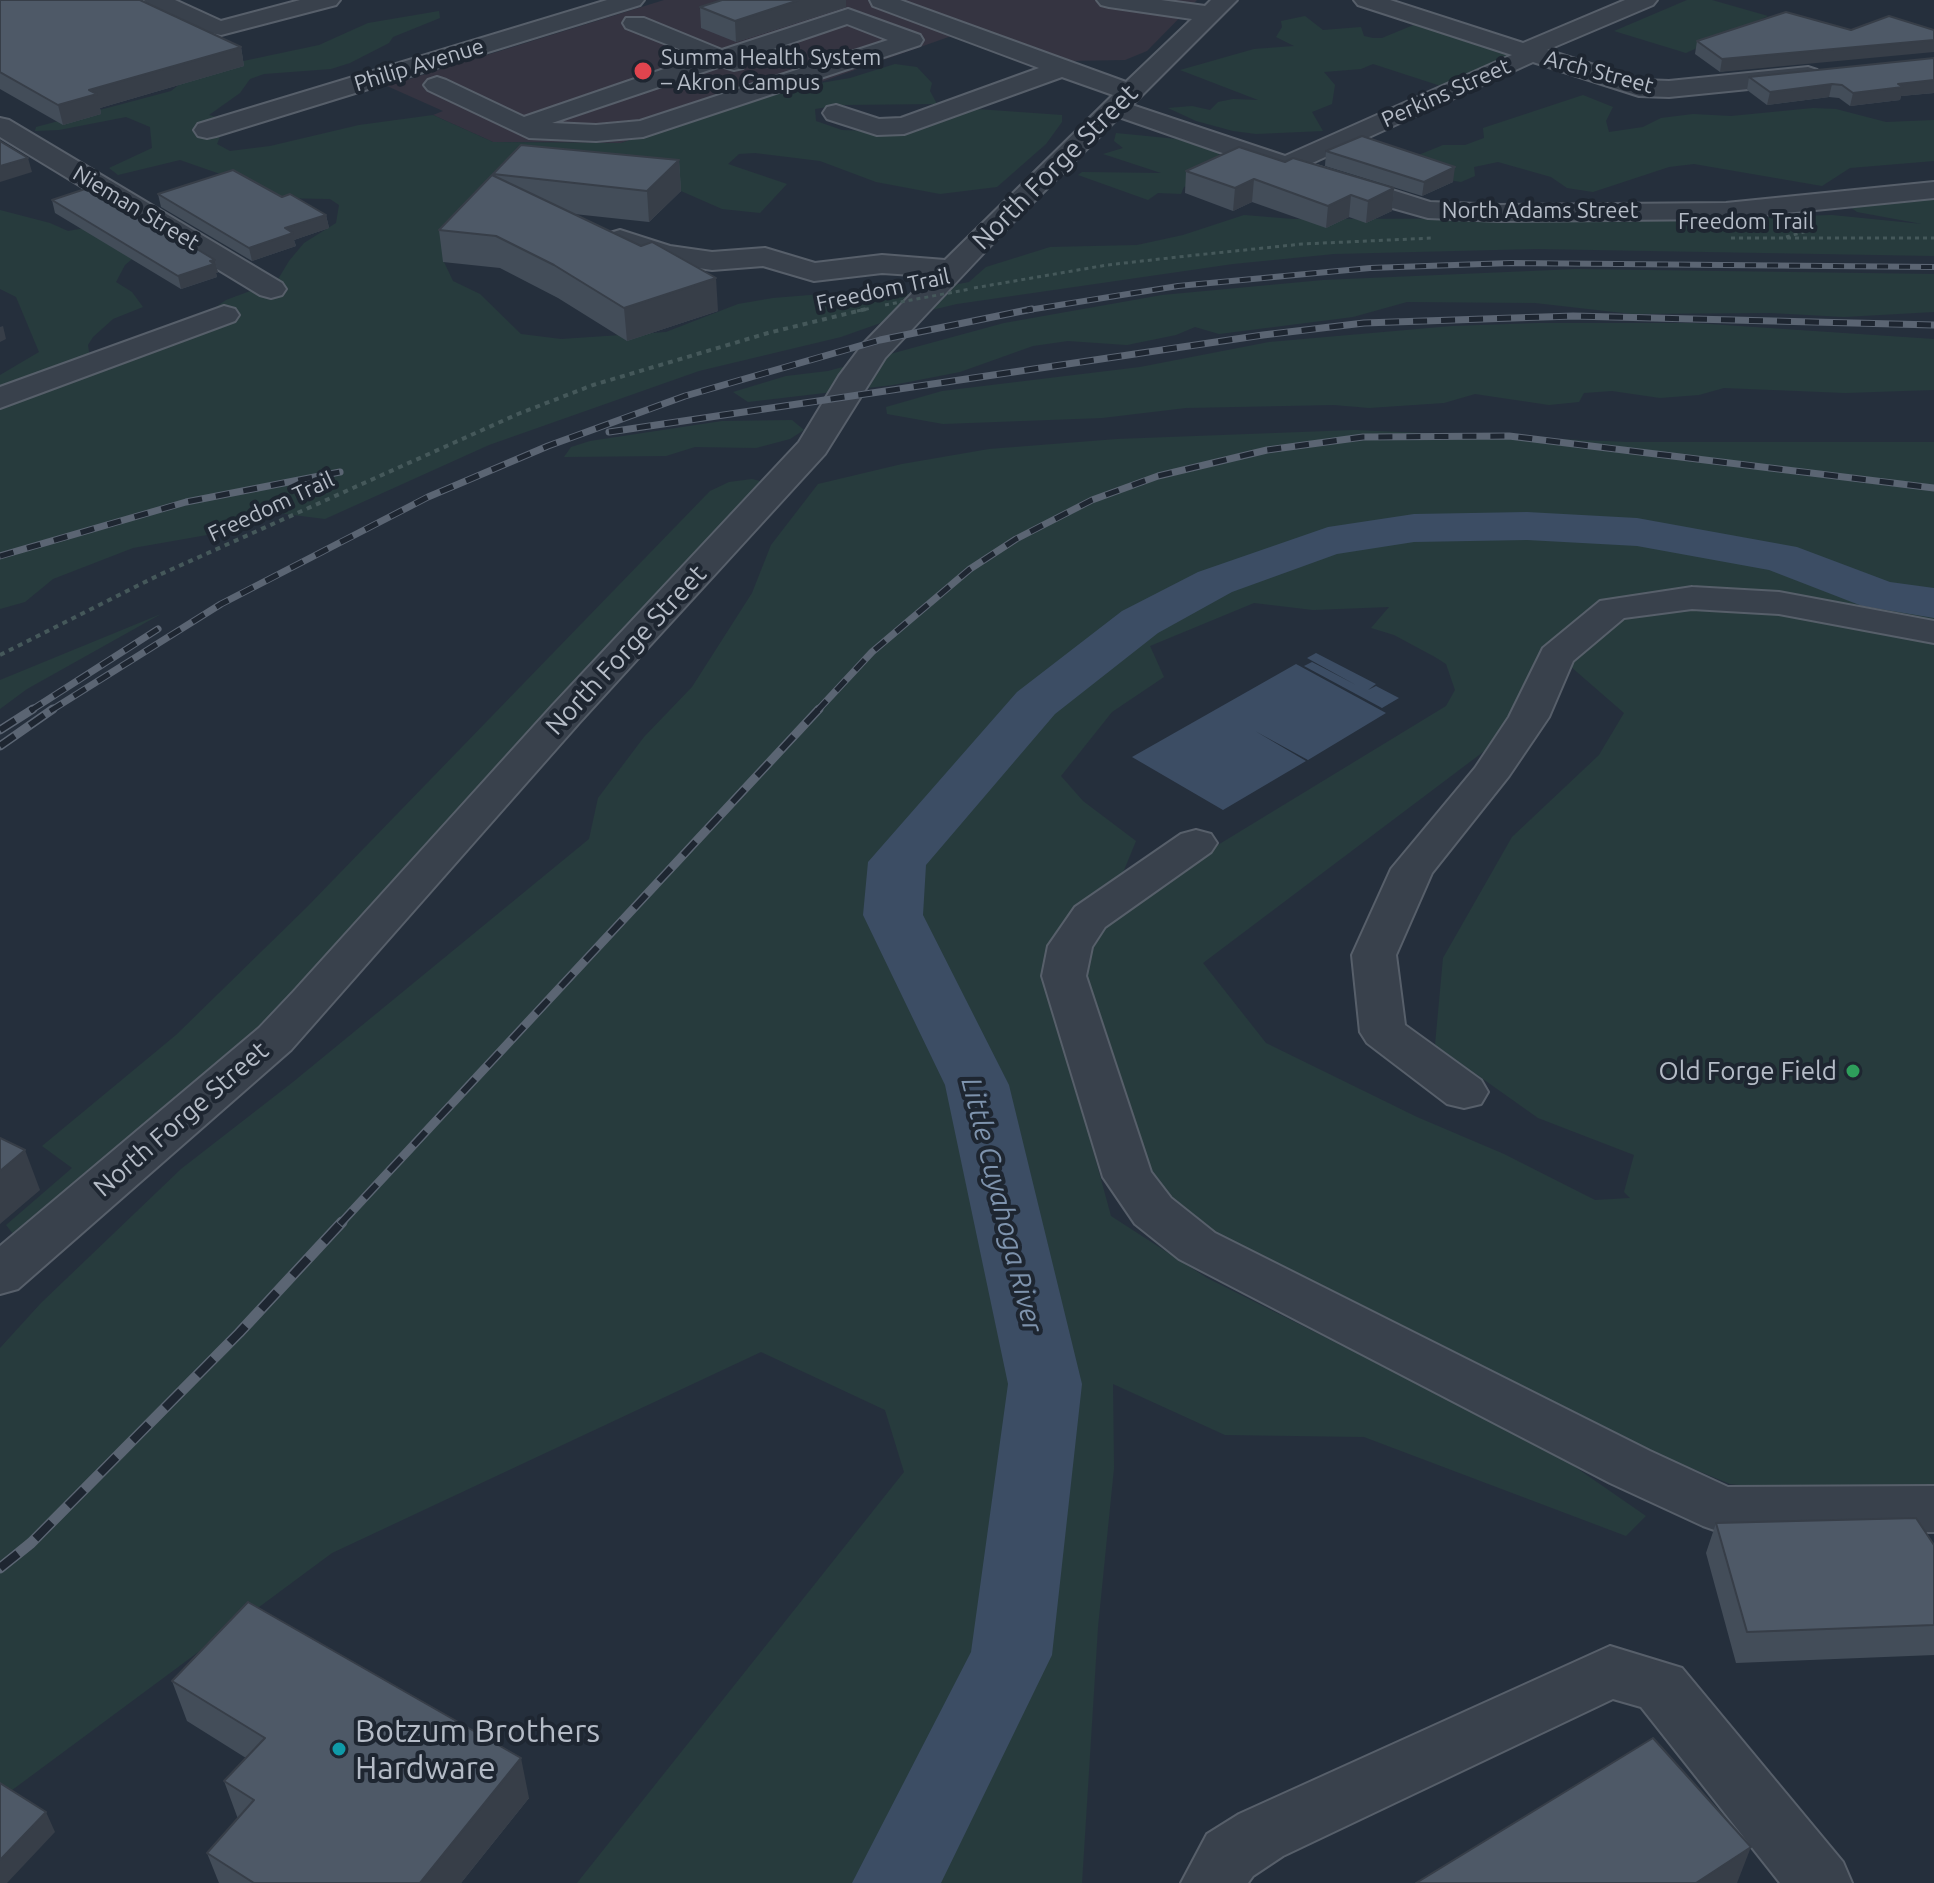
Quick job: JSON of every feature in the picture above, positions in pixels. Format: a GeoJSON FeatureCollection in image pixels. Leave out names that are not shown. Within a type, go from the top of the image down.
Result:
{"type":"FeatureCollection","features":[{"type":"Feature","properties":{"kind":"street"},"geometry":{"type":"LineString","coordinates":[[156,0],[202,23],[221,28],[328,0]]}},
{"type":"Feature","properties":{"kind":"street"},"geometry":{"type":"LineString","coordinates":[[1109,0],[1157,6],[1218,7]]}},
{"type":"Feature","properties":{"kind":"street","name":"Arch Street"},"geometry":{"type":"LineString","coordinates":[[1366,0],[1623,83],[1653,89],[1825,73]]}},
{"type":"Feature","properties":{"kind":"street"},"geometry":{"type":"LineString","coordinates":[[1394,9],[1419,0]]}},
{"type":"Feature","properties":{"kind":"street","name":"Perkins Street"},"geometry":{"type":"LineString","coordinates":[[1288,164],[1521,60],[1532,48],[1645,0]]}},
{"type":"Feature","properties":{"kind":"street"},"geometry":{"type":"LineString","coordinates":[[518,125],[885,2]]}},
{"type":"Feature","properties":{"kind":"street","name":"North Adams Street"},"geometry":{"type":"LineString","coordinates":[[885,2],[1056,67],[1153,118],[1397,203],[1449,212],[1726,211],[1934,190]]}},
{"type":"Feature","properties":{"kind":"street","name":"North Forge Street"},"geometry":{"type":"LineString","coordinates":[[0,1275],[275,1039],[566,714],[813,447],[855,376],[874,351],[961,279],[1122,100],[1218,7]]}},
{"type":"Feature","properties":{"kind":"street"},"geometry":{"type":"LineString","coordinates":[[634,12],[721,58],[781,83]]}},
{"type":"Feature","properties":{"kind":"street","name":"Philip Avenue"},"geometry":{"type":"LineString","coordinates":[[207,130],[634,12]]}},
{"type":"Feature","properties":{"kind":"street"},"geometry":{"type":"LineString","coordinates":[[848,16],[911,40]]}},
{"type":"Feature","properties":{"kind":"street"},"geometry":{"type":"LineString","coordinates":[[437,85],[529,130],[596,133],[643,129],[911,40],[916,34],[949,26]]}},
{"type":"Feature","properties":{"kind":"street"},"geometry":{"type":"LineString","coordinates":[[836,113],[877,127],[904,126],[1056,67],[1120,66],[1166,58]]}},
{"type":"Feature","properties":{"kind":"street","name":"Nieman Street"},"geometry":{"type":"LineString","coordinates":[[0,126],[271,289]]}},
{"type":"Feature","properties":{"kind":"street"},"geometry":{"type":"LineString","coordinates":[[589,229],[665,254],[712,261],[765,257],[814,272],[882,264],[961,279]]}},
{"type":"Feature","properties":{"kind":"street"},"geometry":{"type":"LineString","coordinates":[[0,398],[224,315]]}},
{"type":"Feature","properties":{"kind":"street"},"geometry":{"type":"LineString","coordinates":[[1464,1092],[1383,1032],[1374,955],[1412,869],[1489,776],[1529,717],[1556,656],[1613,609],[1692,598],[1779,603],[1934,632]]}},
{"type":"Feature","properties":{"kind":"street"},"geometry":{"type":"LineString","coordinates":[[1196,843],[1090,917],[1070,946],[1064,976],[1128,1177],[1153,1211],[1197,1246],[1616,1460],[1723,1510],[1934,1509]]}},
{"type":"Feature","properties":{"kind":"street"},"geometry":{"type":"LineString","coordinates":[[1213,1883],[1230,1855],[1261,1835],[1610,1672],[1661,1687],[1820,1883]]}},
{"type":"Feature","properties":{"kind":"path","name":"Freedom Trail"},"geometry":{"type":"LineString","coordinates":[[0,655],[159,575],[518,414],[593,385],[768,333],[885,305],[961,279],[1302,244],[1436,238]]}},
{"type":"Feature","properties":{"kind":"path","name":"Freedom Trail"},"geometry":{"type":"LineString","coordinates":[[1718,238],[1934,238]]}},
{"type":"Feature","properties":{"kind":"shaded area","name":"Summa Health System – Akron Campus"},"geometry":{"type":"Polygon","coordinates":[[[664,0],[1197,0],[1147,51],[1125,60],[1068,61],[977,27],[815,84],[807,80],[621,143],[493,142],[433,115],[443,111],[387,86],[664,0]]]}},
{"type":"Feature","properties":{"kind":"green space"},"geometry":{"type":"Polygon","coordinates":[[[1687,0],[1712,0],[1768,16],[1686,53],[1614,31],[1687,0]]]}},
{"type":"Feature","properties":{"kind":"green space"},"geometry":{"type":"Polygon","coordinates":[[[439,11],[440,18],[393,37],[389,43],[350,63],[331,69],[264,74],[250,79],[240,93],[209,115],[227,120],[217,144],[230,151],[270,146],[359,125],[433,115],[493,142],[621,143],[808,80],[815,84],[850,78],[895,64],[917,67],[932,83],[930,91],[937,104],[840,105],[815,109],[816,121],[842,130],[868,131],[900,129],[977,109],[1062,115],[1062,122],[1046,144],[997,187],[940,194],[876,182],[820,161],[755,153],[739,154],[728,164],[787,184],[760,213],[722,209],[681,191],[525,176],[444,262],[453,281],[480,294],[521,334],[561,339],[666,332],[738,304],[773,298],[859,291],[887,298],[969,282],[986,267],[1050,247],[1137,245],[1183,235],[1244,215],[1293,219],[1832,215],[1922,224],[1857,212],[1846,204],[1934,194],[1934,256],[1536,249],[1334,254],[1233,264],[957,304],[889,320],[841,337],[699,371],[489,445],[325,519],[277,513],[207,535],[133,548],[53,579],[25,602],[0,609],[0,375],[39,352],[16,297],[0,289],[0,210],[68,231],[131,220],[157,238],[125,265],[116,282],[132,292],[143,307],[113,319],[93,337],[88,345],[90,359],[173,337],[226,300],[277,281],[304,243],[336,223],[339,205],[330,199],[276,198],[249,184],[180,160],[118,175],[109,168],[152,148],[150,127],[126,117],[59,130],[35,131],[36,127],[171,91],[186,79],[234,63],[319,45],[368,23],[439,11]]]}},
{"type":"Feature","properties":{"kind":"green space"},"geometry":{"type":"Polygon","coordinates":[[[1305,16],[1323,30],[1361,27],[1364,36],[1373,38],[1382,38],[1416,24],[1515,57],[1447,88],[1373,64],[1361,69],[1324,72],[1335,85],[1332,104],[1312,112],[1323,131],[1256,134],[1233,131],[1196,121],[1168,108],[1192,106],[1210,110],[1218,102],[1258,100],[1180,70],[1254,49],[1294,46],[1276,37],[1282,27],[1281,21],[1305,16]]]}},
{"type":"Feature","properties":{"kind":"green space"},"geometry":{"type":"Polygon","coordinates":[[[1583,95],[1613,107],[1606,121],[1609,132],[1643,127],[1661,118],[1693,114],[1731,116],[1813,108],[1836,109],[1886,122],[1934,120],[1934,161],[1850,168],[1822,186],[1694,164],[1669,167],[1593,192],[1567,188],[1551,177],[1498,162],[1474,167],[1475,176],[1461,182],[1429,177],[1416,156],[1443,145],[1465,145],[1484,138],[1483,128],[1583,95]]]}},
{"type":"Feature","properties":{"kind":"green space"},"geometry":{"type":"Polygon","coordinates":[[[1116,133],[1177,139],[1220,152],[1215,161],[1224,170],[1184,187],[1181,194],[1158,193],[1148,200],[1078,175],[1082,172],[1161,173],[1103,154],[1123,148],[1114,141],[1116,133]]]}},
{"type":"Feature","properties":{"kind":"green space"},"geometry":{"type":"Polygon","coordinates":[[[1576,269],[1934,274],[1934,312],[1844,317],[1771,313],[1632,314],[1535,303],[1407,302],[1353,317],[1219,334],[1195,327],[1176,335],[1127,345],[1068,341],[1033,346],[960,372],[893,385],[748,402],[733,392],[786,376],[828,371],[1004,323],[1162,295],[1323,280],[1576,269]]]}},
{"type":"Feature","properties":{"kind":"green space"},"geometry":{"type":"Polygon","coordinates":[[[1694,323],[1934,339],[1934,390],[1845,393],[1724,388],[1699,395],[1660,398],[1612,391],[1584,393],[1579,402],[1549,405],[1475,394],[1444,403],[1369,408],[1334,405],[1186,408],[1102,418],[943,424],[887,414],[886,407],[942,391],[1140,367],[1269,342],[1452,326],[1694,323]]]}},
{"type":"Feature","properties":{"kind":"green space"},"geometry":{"type":"Polygon","coordinates":[[[792,420],[804,430],[790,439],[756,448],[695,447],[666,456],[564,457],[571,447],[590,441],[722,421],[792,420]]]}},
{"type":"Feature","properties":{"kind":"green space"},"geometry":{"type":"Polygon","coordinates":[[[1354,430],[1627,442],[1934,442],[1934,1496],[1798,1492],[1730,1484],[1584,1424],[1208,1238],[1159,1199],[1143,1166],[1087,978],[1091,938],[1121,904],[1446,706],[1455,690],[1446,664],[1394,635],[1371,628],[1389,607],[1313,610],[1254,603],[1150,646],[1164,677],[1112,712],[1061,776],[1083,801],[1136,841],[1122,875],[1073,909],[1048,944],[1048,986],[1111,1216],[1207,1278],[1552,1451],[1646,1516],[1626,1536],[1364,1437],[1225,1435],[1113,1384],[1114,1468],[1098,1627],[1082,1883],[577,1883],[904,1472],[885,1410],[761,1352],[332,1553],[0,1799],[0,1348],[41,1303],[181,1169],[293,1082],[589,839],[598,798],[644,737],[692,687],[752,593],[771,545],[818,484],[902,464],[989,449],[1117,439],[1354,430]],[[1570,666],[1495,743],[1203,963],[1266,1043],[1595,1200],[1630,1198],[1624,1192],[1634,1155],[1538,1118],[1435,1045],[1443,958],[1512,837],[1599,755],[1624,713],[1570,666]]]}},
{"type":"Feature","properties":{"kind":"green space"},"geometry":{"type":"Polygon","coordinates":[[[752,479],[764,482],[256,1037],[17,1239],[6,1225],[72,1168],[42,1146],[176,1035],[307,907],[710,491],[729,482],[752,479]]]}},
{"type":"Feature","properties":{"kind":"green space"},"geometry":{"type":"Polygon","coordinates":[[[161,614],[27,689],[0,709],[0,680],[161,614]]]}},
{"type":"Feature","properties":{"kind":"water"},"geometry":{"type":"Polygon","coordinates":[[[1316,653],[1376,684],[1368,690],[1376,686],[1399,698],[1382,708],[1304,666],[1312,662],[1356,685],[1307,658],[1316,653]]]}},
{"type":"Feature","properties":{"kind":"water"},"geometry":{"type":"Polygon","coordinates":[[[1296,664],[1386,713],[1308,760],[1255,731],[1306,761],[1223,810],[1132,757],[1296,664]]]}},
{"type":"Feature","properties":{"kind":"building"},"geometry":{"type":"Polygon","coordinates":[[[0,0],[140,0],[241,47],[89,90],[97,94],[58,105],[0,72],[0,0]]]}},
{"type":"Feature","properties":{"kind":"building"},"geometry":{"type":"Polygon","coordinates":[[[722,0],[799,0],[735,21],[700,7],[722,0]]]}},
{"type":"Feature","properties":{"kind":"building"},"geometry":{"type":"Polygon","coordinates":[[[1786,12],[1851,30],[1889,16],[1934,30],[1934,40],[1722,59],[1697,41],[1786,12]]]}},
{"type":"Feature","properties":{"kind":"building"},"geometry":{"type":"Polygon","coordinates":[[[1934,58],[1934,80],[1853,93],[1842,85],[1832,84],[1770,92],[1749,77],[1934,58]]]}},
{"type":"Feature","properties":{"kind":"building"},"geometry":{"type":"Polygon","coordinates":[[[1362,136],[1455,167],[1424,182],[1326,151],[1362,136]]]}},
{"type":"Feature","properties":{"kind":"building"},"geometry":{"type":"Polygon","coordinates":[[[0,141],[28,158],[0,166],[0,141]]]}},
{"type":"Feature","properties":{"kind":"building"},"geometry":{"type":"Polygon","coordinates":[[[521,145],[679,160],[647,191],[493,174],[521,145]]]}},
{"type":"Feature","properties":{"kind":"building"},"geometry":{"type":"Polygon","coordinates":[[[1239,147],[1285,162],[1293,158],[1394,188],[1368,201],[1351,195],[1328,206],[1254,179],[1235,188],[1186,171],[1239,147]]]}},
{"type":"Feature","properties":{"kind":"building"},"geometry":{"type":"Polygon","coordinates":[[[233,170],[282,197],[290,194],[326,215],[285,228],[293,233],[249,248],[158,194],[233,170]]]}},
{"type":"Feature","properties":{"kind":"building"},"geometry":{"type":"Polygon","coordinates":[[[492,175],[641,246],[652,242],[716,278],[624,308],[554,265],[496,236],[439,230],[492,175]]]}},
{"type":"Feature","properties":{"kind":"building"},"geometry":{"type":"Polygon","coordinates":[[[85,189],[116,207],[124,205],[215,260],[210,261],[214,264],[178,276],[52,200],[85,189]]]}},
{"type":"Feature","properties":{"kind":"building"},"geometry":{"type":"Polygon","coordinates":[[[0,1138],[25,1150],[0,1171],[0,1138]]]}},
{"type":"Feature","properties":{"kind":"building"},"geometry":{"type":"Polygon","coordinates":[[[1916,1518],[1934,1545],[1934,1625],[1747,1632],[1716,1523],[1916,1518]]]}},
{"type":"Feature","properties":{"kind":"building","name":"Botzum Brothers Hardware"},"geometry":{"type":"Polygon","coordinates":[[[248,1602],[521,1758],[420,1883],[254,1883],[207,1853],[254,1800],[224,1781],[265,1738],[172,1681],[248,1602]]]}},
{"type":"Feature","properties":{"kind":"building"},"geometry":{"type":"Polygon","coordinates":[[[1653,1738],[1751,1847],[1696,1883],[1416,1883],[1653,1738]]]}},
{"type":"Feature","properties":{"kind":"building"},"geometry":{"type":"Polygon","coordinates":[[[0,1783],[46,1812],[0,1860],[0,1783]]]}},
{"type":"Feature","properties":{"kind":"waterway","name":"Little Cuyahoga River"},"geometry":{"type":"LineString","coordinates":[[896,1883],[1011,1655],[1045,1384],[977,1085],[893,915],[897,862],[1036,703],[1140,622],[1215,582],[1328,541],[1414,528],[1527,526],[1637,532],[1780,557],[1880,595],[1934,603]]}},
{"type":"Feature","properties":{"kind":"railway"},"geometry":{"type":"LineString","coordinates":[[1023,311],[1178,286],[1370,268],[1511,263],[1934,267]]}},
{"type":"Feature","properties":{"kind":"railway"},"geometry":{"type":"LineString","coordinates":[[1023,311],[1032,309]]}},
{"type":"Feature","properties":{"kind":"railway"},"geometry":{"type":"LineString","coordinates":[[51,710],[221,604],[428,497],[548,446],[685,396],[880,340],[1023,311]]}},
{"type":"Feature","properties":{"kind":"railway"},"geometry":{"type":"LineString","coordinates":[[609,432],[1263,335],[1364,323],[1573,316],[1934,325]]}},
{"type":"Feature","properties":{"kind":"railway"},"geometry":{"type":"LineString","coordinates":[[817,711],[872,652],[970,569],[1016,539],[1092,500],[1158,476],[1267,450],[1363,437],[1509,436],[1934,488]]}},
{"type":"Feature","properties":{"kind":"railway"},"geometry":{"type":"LineString","coordinates":[[0,556],[186,502],[340,472]]}},
{"type":"Feature","properties":{"kind":"railway"},"geometry":{"type":"LineString","coordinates":[[30,711],[158,629]]}},
{"type":"Feature","properties":{"kind":"railway"},"geometry":{"type":"LineString","coordinates":[[0,730],[33,709]]}},
{"type":"Feature","properties":{"kind":"railway"},"geometry":{"type":"LineString","coordinates":[[340,1224],[819,709]]}},
{"type":"Feature","properties":{"kind":"railway"},"geometry":{"type":"LineString","coordinates":[[0,746],[51,710]]}},
{"type":"Feature","properties":{"kind":"railway"},"geometry":{"type":"LineString","coordinates":[[0,1568],[31,1543],[239,1333],[342,1222]]}},
{"type":"Feature","properties":{"kind":"place","name":"Summa Health System – Akron Campus"},"geometry":{"type":"Point","coordinates":[643,71]}},
{"type":"Feature","properties":{"kind":"place","name":"Old Forge Field"},"geometry":{"type":"Point","coordinates":[1853,1071]}},
{"type":"Feature","properties":{"kind":"place","name":"Botzum Brothers Hardware"},"geometry":{"type":"Point","coordinates":[339,1749]}}]}
